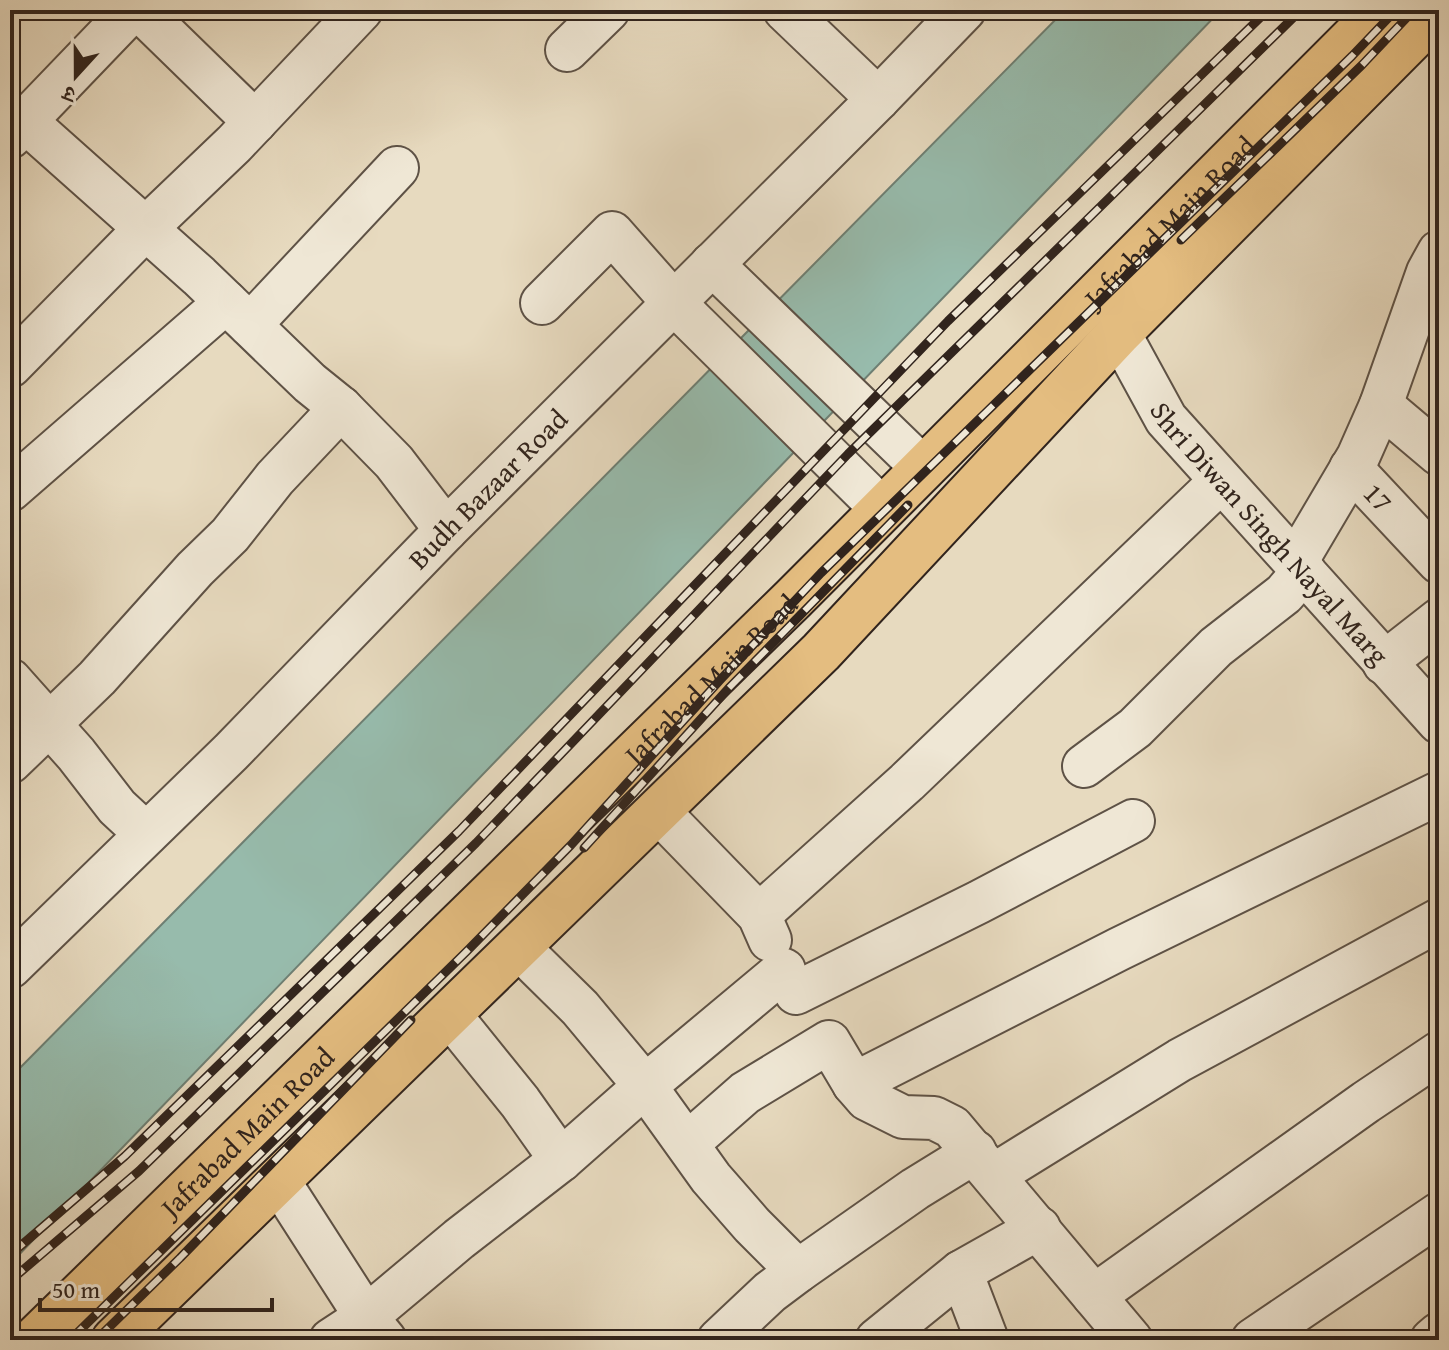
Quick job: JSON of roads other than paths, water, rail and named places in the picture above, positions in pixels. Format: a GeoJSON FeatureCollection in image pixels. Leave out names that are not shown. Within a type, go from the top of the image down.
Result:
{"type":"FeatureCollection","features":[{"type":"Feature","properties":{"kind":"main road","name":"Jafrabad Main Road"},"geometry":{"type":"LineString","coordinates":[[34,1340],[882,509],[1381,10]]}},
{"type":"Feature","properties":{"kind":"main road","name":"Jafrabad Main Road"},"geometry":{"type":"LineString","coordinates":[[114,1340],[821,652],[1119,333],[1439,11]]}},
{"type":"Feature","properties":{"kind":"street"},"geometry":{"type":"LineString","coordinates":[[132,10],[17,129],[145,229],[310,383],[341,408],[394,462],[446,530]]}},
{"type":"Feature","properties":{"kind":"street"},"geometry":{"type":"LineString","coordinates":[[140,10],[255,122]]}},
{"type":"Feature","properties":{"kind":"street"},"geometry":{"type":"LineString","coordinates":[[10,366],[255,122],[361,10]]}},
{"type":"Feature","properties":{"kind":"street"},"geometry":{"type":"LineString","coordinates":[[567,50],[608,10]]}},
{"type":"Feature","properties":{"kind":"street"},"geometry":{"type":"LineString","coordinates":[[785,10],[878,99]]}},
{"type":"Feature","properties":{"kind":"street","name":"Budh Bazaar Road"},"geometry":{"type":"LineString","coordinates":[[10,967],[231,752],[446,530],[878,99],[960,11]]}},
{"type":"Feature","properties":{"kind":"street"},"geometry":{"type":"LineString","coordinates":[[10,490],[238,314],[397,168]]}},
{"type":"Feature","properties":{"kind":"street"},"geometry":{"type":"LineString","coordinates":[[542,303],[612,233],[673,302],[882,509]]}},
{"type":"Feature","properties":{"kind":"street"},"geometry":{"type":"LineString","coordinates":[[1084,766],[1135,728],[1216,647],[1284,594],[1381,405],[1428,272],[1439,252]]}},
{"type":"Feature","properties":{"kind":"street"},"geometry":{"type":"LineString","coordinates":[[712,264],[923,468]]}},
{"type":"Feature","properties":{"kind":"street","name":"Shri Diwan Singh Nayal Marg"},"geometry":{"type":"LineString","coordinates":[[1119,333],[1166,419],[1439,722]]}},
{"type":"Feature","properties":{"kind":"street"},"geometry":{"type":"LineString","coordinates":[[1381,405],[1439,454]]}},
{"type":"Feature","properties":{"kind":"street"},"geometry":{"type":"LineString","coordinates":[[10,762],[97,678],[195,569],[230,535],[275,478],[341,408]]}},
{"type":"Feature","properties":{"kind":"street","name":"17"},"geometry":{"type":"LineString","coordinates":[[1351,468],[1439,562]]}},
{"type":"Feature","properties":{"kind":"street"},"geometry":{"type":"LineString","coordinates":[[759,915],[907,782],[1221,481]]}},
{"type":"Feature","properties":{"kind":"street"},"geometry":{"type":"LineString","coordinates":[[1384,663],[1439,620]]}},
{"type":"Feature","properties":{"kind":"street"},"geometry":{"type":"LineString","coordinates":[[10,680],[76,754],[117,807],[146,834]]}},
{"type":"Feature","properties":{"kind":"street"},"geometry":{"type":"LineString","coordinates":[[854,1084],[1119,949],[1439,793]]}},
{"type":"Feature","properties":{"kind":"street"},"geometry":{"type":"LineString","coordinates":[[658,811],[759,915],[790,982],[854,1084],[867,1099],[903,1117],[934,1118],[952,1127],[1131,1340]]}},
{"type":"Feature","properties":{"kind":"street"},"geometry":{"type":"LineString","coordinates":[[331,1340],[376,1328],[459,1239],[561,1160],[645,1086],[790,982],[979,902],[1133,821]]}},
{"type":"Feature","properties":{"kind":"street"},"geometry":{"type":"LineString","coordinates":[[719,1340],[770,1292],[915,1189],[984,1163],[1439,920]]}},
{"type":"Feature","properties":{"kind":"street"},"geometry":{"type":"LineString","coordinates":[[518,947],[580,1008],[645,1086],[721,1190],[798,1271]]}},
{"type":"Feature","properties":{"kind":"street"},"geometry":{"type":"LineString","coordinates":[[449,1014],[520,1102],[561,1160]]}},
{"type":"Feature","properties":{"kind":"street"},"geometry":{"type":"LineString","coordinates":[[688,1143],[745,1093],[829,1042]]}},
{"type":"Feature","properties":{"kind":"street"},"geometry":{"type":"LineString","coordinates":[[1094,1296],[1439,1053]]}},
{"type":"Feature","properties":{"kind":"street"},"geometry":{"type":"LineString","coordinates":[[278,1180],[376,1328]]}},
{"type":"Feature","properties":{"kind":"street"},"geometry":{"type":"LineString","coordinates":[[1253,1340],[1439,1214]]}},
{"type":"Feature","properties":{"kind":"street"},"geometry":{"type":"LineString","coordinates":[[877,1340],[961,1272],[1039,1228]]}},
{"type":"Feature","properties":{"kind":"street"},"geometry":{"type":"LineString","coordinates":[[961,1272],[987,1340]]}},
{"type":"Feature","properties":{"kind":"street"},"geometry":{"type":"LineString","coordinates":[[1432,1340],[1439,1334]]}},
{"type":"Feature","properties":{"kind":"railway"},"geometry":{"type":"LineString","coordinates":[[10,1255],[125,1156],[459,831],[948,321],[1268,10]]}},
{"type":"Feature","properties":{"kind":"railway"},"geometry":{"type":"LineString","coordinates":[[10,1281],[139,1171],[476,843],[848,454],[1301,10]]}},
{"type":"Feature","properties":{"kind":"railway"},"geometry":{"type":"LineString","coordinates":[[70,1340],[571,845],[821,573],[1396,10]]}},
{"type":"Feature","properties":{"kind":"railway"},"geometry":{"type":"LineString","coordinates":[[1181,240],[1362,65],[1414,10]]}},
{"type":"Feature","properties":{"kind":"railway"},"geometry":{"type":"LineString","coordinates":[[584,848],[728,689],[908,505]]}},
{"type":"Feature","properties":{"kind":"railway"},"geometry":{"type":"LineString","coordinates":[[96,1340],[411,1020]]}}]}
